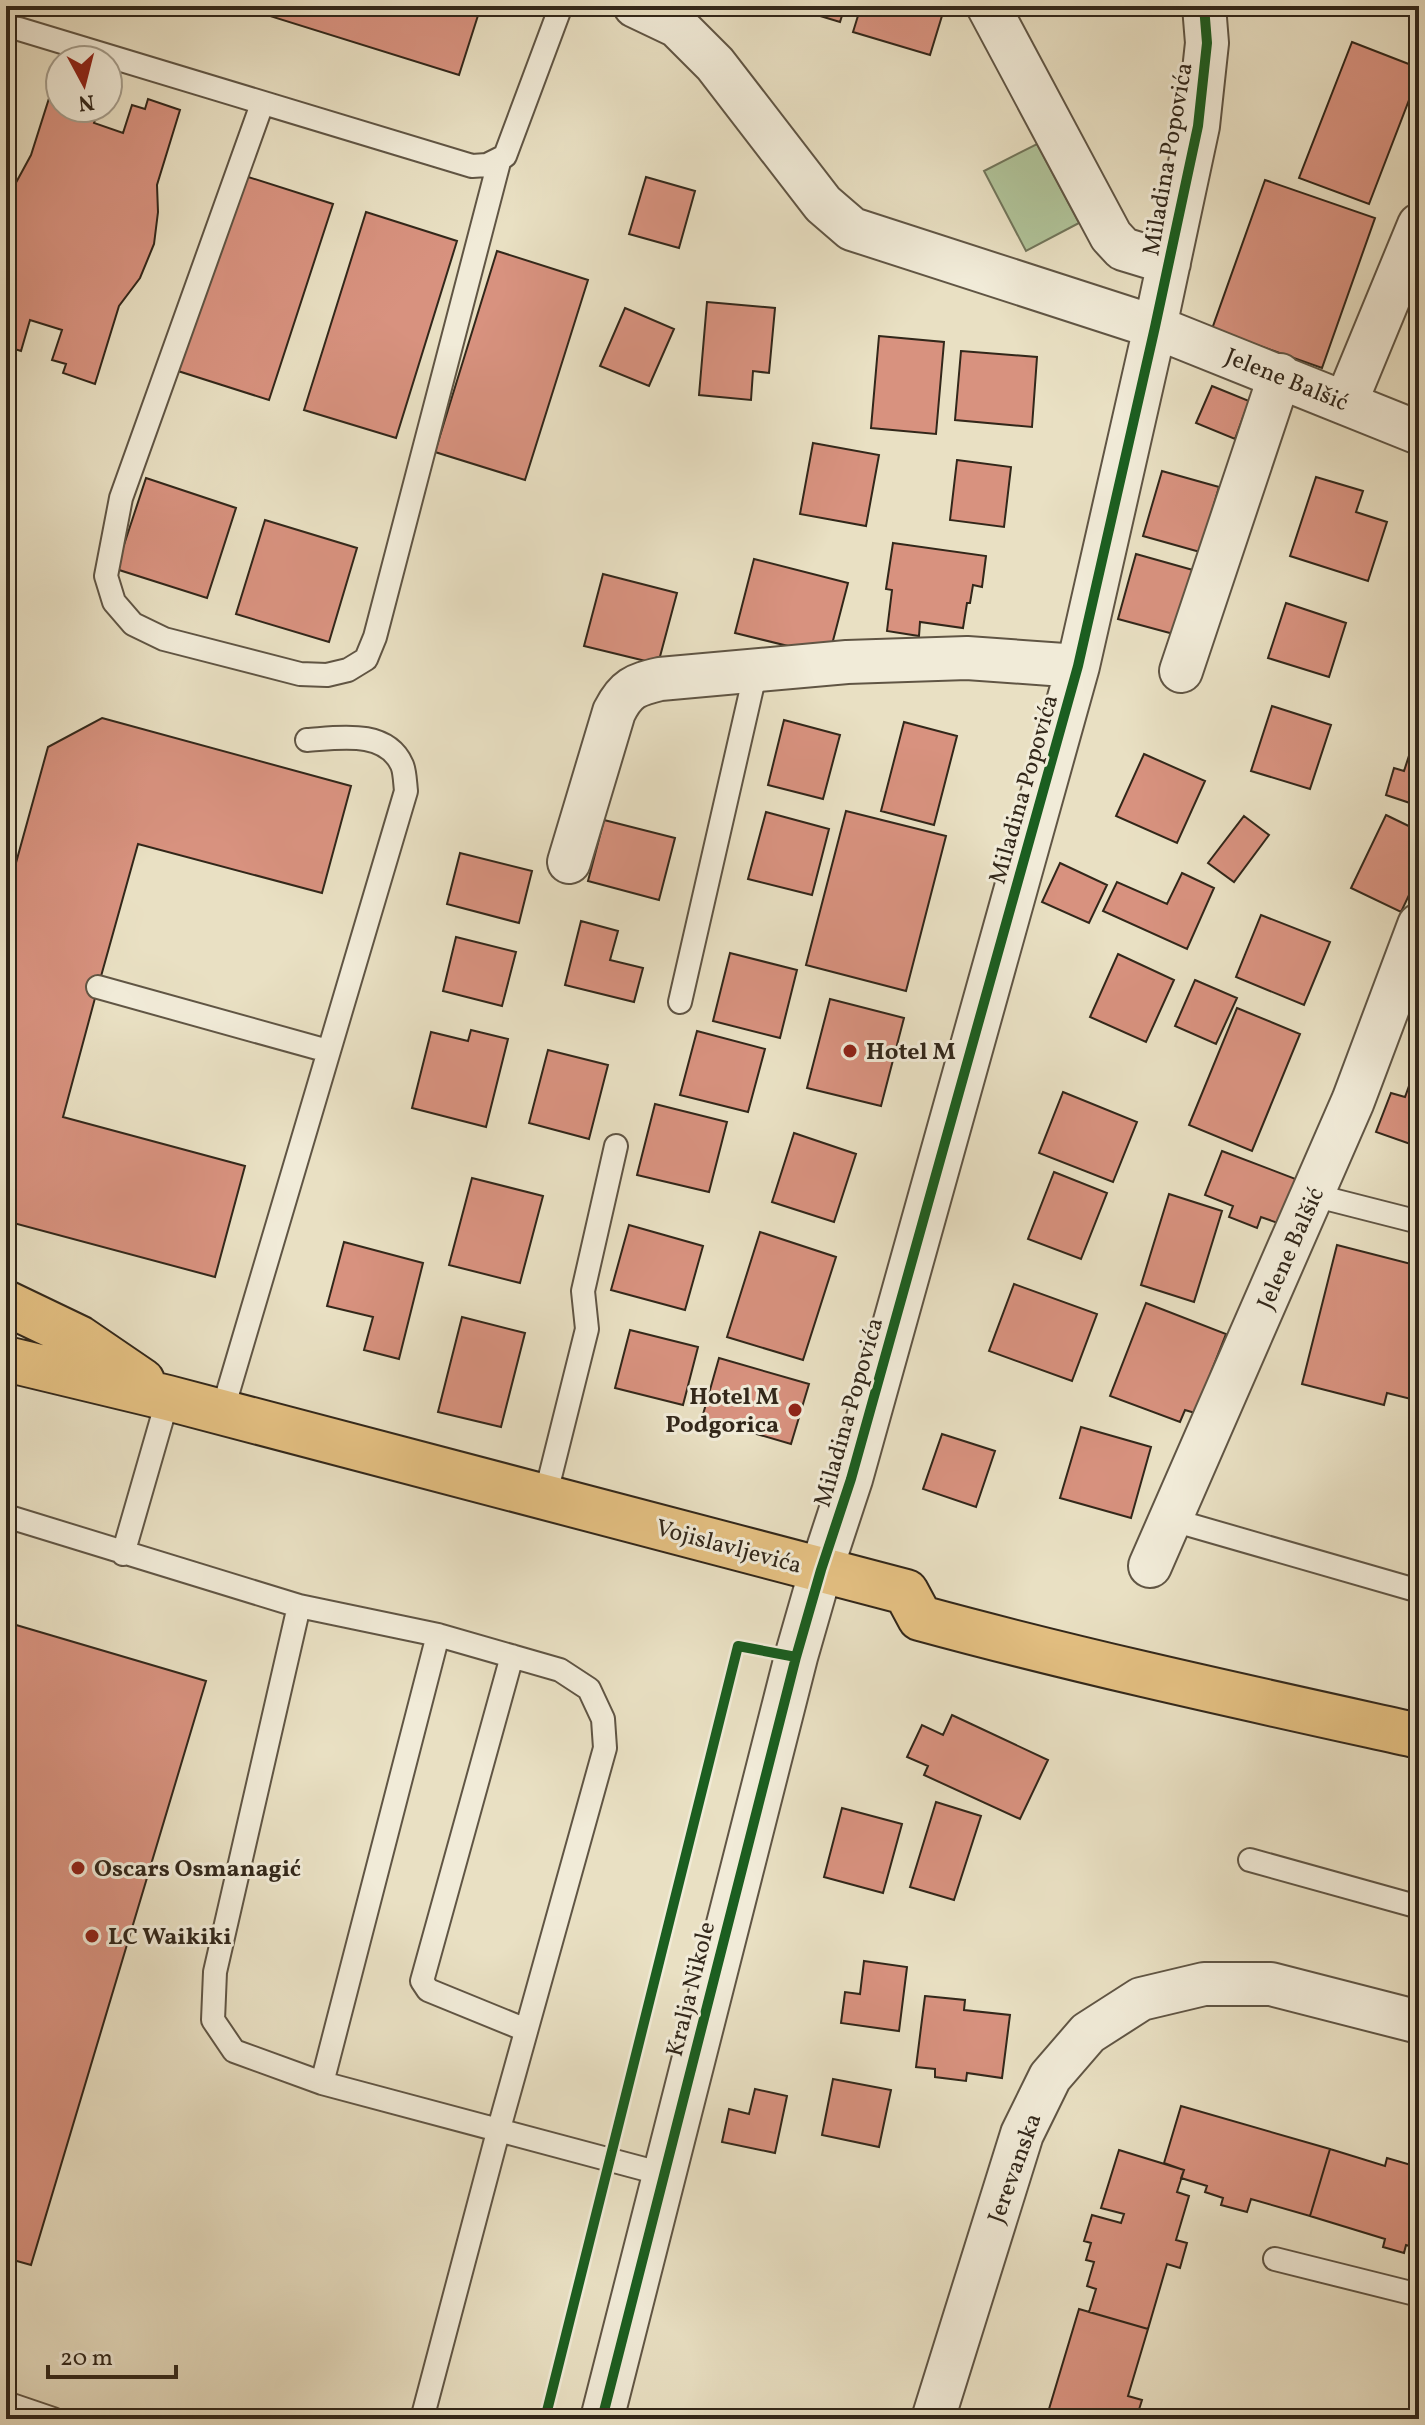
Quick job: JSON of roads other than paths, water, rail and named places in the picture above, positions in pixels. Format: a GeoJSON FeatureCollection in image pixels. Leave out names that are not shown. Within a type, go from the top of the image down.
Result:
{"type":"FeatureCollection","features":[{"type":"Feature","properties":{"kind":"main road","name":"Vojislavljevića"},"geometry":{"type":"LineString","coordinates":[[6,1303],[79,1338],[168,1398]]}},
{"type":"Feature","properties":{"kind":"main road","name":"Vojislavljevića"},"geometry":{"type":"LineString","coordinates":[[6,1359],[168,1398],[906,1592],[920,1618],[1107,1667],[1419,1736]]}},
{"type":"Feature","properties":{"kind":"street"},"geometry":{"type":"LineString","coordinates":[[635,6],[677,26],[715,64],[823,204],[852,229],[1155,327]]}},
{"type":"Feature","properties":{"kind":"street","name":"Miladina Popovića"},"geometry":{"type":"LineString","coordinates":[[988,6],[1111,236],[1123,249],[1169,263]]}},
{"type":"Feature","properties":{"kind":"street","name":"Miladina Popovića"},"geometry":{"type":"LineString","coordinates":[[821,1570],[851,1479],[1078,666],[1198,126],[1207,43],[1204,6]]}},
{"type":"Feature","properties":{"kind":"street"},"geometry":{"type":"LineString","coordinates":[[1346,402],[1419,225]]}},
{"type":"Feature","properties":{"kind":"street","name":"Jelene Balšić"},"geometry":{"type":"LineString","coordinates":[[1155,327],[1419,433]]}},
{"type":"Feature","properties":{"kind":"street"},"geometry":{"type":"LineString","coordinates":[[1181,671],[1280,375]]}},
{"type":"Feature","properties":{"kind":"street"},"geometry":{"type":"LineString","coordinates":[[569,862],[614,712],[622,696],[638,684],[660,679],[847,662],[967,658],[1078,666]]}},
{"type":"Feature","properties":{"kind":"street","name":"Jelene Balšić"},"geometry":{"type":"LineString","coordinates":[[1150,1566],[1353,1101],[1419,925]]}},
{"type":"Feature","properties":{"kind":"street","name":"Kralja Nikole"},"geometry":{"type":"LineString","coordinates":[[602,2419],[821,1570]]}},
{"type":"Feature","properties":{"kind":"street","name":"Jerevanska"},"geometry":{"type":"LineString","coordinates":[[933,2419],[1022,2134],[1050,2077],[1088,2033],[1141,1999],[1204,1984],[1271,1984],[1419,2022]]}},
{"type":"Feature","properties":{"kind":"lane"},"geometry":{"type":"LineString","coordinates":[[262,104],[121,498],[106,576],[114,602],[133,624],[164,639],[300,674],[327,675],[348,670],[366,659],[375,637],[499,162],[505,156],[561,6]]}},
{"type":"Feature","properties":{"kind":"lane"},"geometry":{"type":"LineString","coordinates":[[6,28],[19,29],[472,166],[499,162]]}},
{"type":"Feature","properties":{"kind":"lane"},"geometry":{"type":"LineString","coordinates":[[680,1002],[756,670]]}},
{"type":"Feature","properties":{"kind":"lane"},"geometry":{"type":"LineString","coordinates":[[222,1412],[406,791],[401,764],[384,744],[350,737],[307,740]]}},
{"type":"Feature","properties":{"kind":"lane"},"geometry":{"type":"LineString","coordinates":[[98,987],[328,1051]]}},
{"type":"Feature","properties":{"kind":"lane"},"geometry":{"type":"LineString","coordinates":[[545,1497],[587,1329],[583,1291],[616,1146]]}},
{"type":"Feature","properties":{"kind":"lane"},"geometry":{"type":"LineString","coordinates":[[1313,1195],[1419,1222]]}},
{"type":"Feature","properties":{"kind":"lane"},"geometry":{"type":"LineString","coordinates":[[123,1554],[168,1398]]}},
{"type":"Feature","properties":{"kind":"lane"},"geometry":{"type":"LineString","coordinates":[[6,1516],[299,1606],[438,1635],[560,1670],[589,1689],[603,1719],[605,1748],[422,2419]]}},
{"type":"Feature","properties":{"kind":"lane"},"geometry":{"type":"LineString","coordinates":[[1169,1519],[1419,1591]]}},
{"type":"Feature","properties":{"kind":"lane"},"geometry":{"type":"LineString","coordinates":[[299,1606],[215,1972],[213,2020],[234,2051],[322,2083],[663,2174]]}},
{"type":"Feature","properties":{"kind":"lane"},"geometry":{"type":"LineString","coordinates":[[322,2083],[438,1635]]}},
{"type":"Feature","properties":{"kind":"lane"},"geometry":{"type":"LineString","coordinates":[[512,1656],[422,1981],[428,1990],[526,2030]]}},
{"type":"Feature","properties":{"kind":"lane"},"geometry":{"type":"LineString","coordinates":[[1250,1860],[1419,1907]]}},
{"type":"Feature","properties":{"kind":"lane"},"geometry":{"type":"LineString","coordinates":[[1275,2259],[1419,2295]]}},
{"type":"Feature","properties":{"kind":"lane"},"geometry":{"type":"LineString","coordinates":[[6,2403],[53,2419]]}},
{"type":"Feature","properties":{"kind":"place","name":"Hotel M"},"geometry":{"type":"Point","coordinates":[850,1051]}},
{"type":"Feature","properties":{"kind":"place","name":"Hotel M Podgorica"},"geometry":{"type":"Point","coordinates":[795,1410]}},
{"type":"Feature","properties":{"kind":"place","name":"Oscars Osmanagić"},"geometry":{"type":"Point","coordinates":[78,1868]}},
{"type":"Feature","properties":{"kind":"place","name":"LC Waikiki"},"geometry":{"type":"Point","coordinates":[92,1936]}}]}
